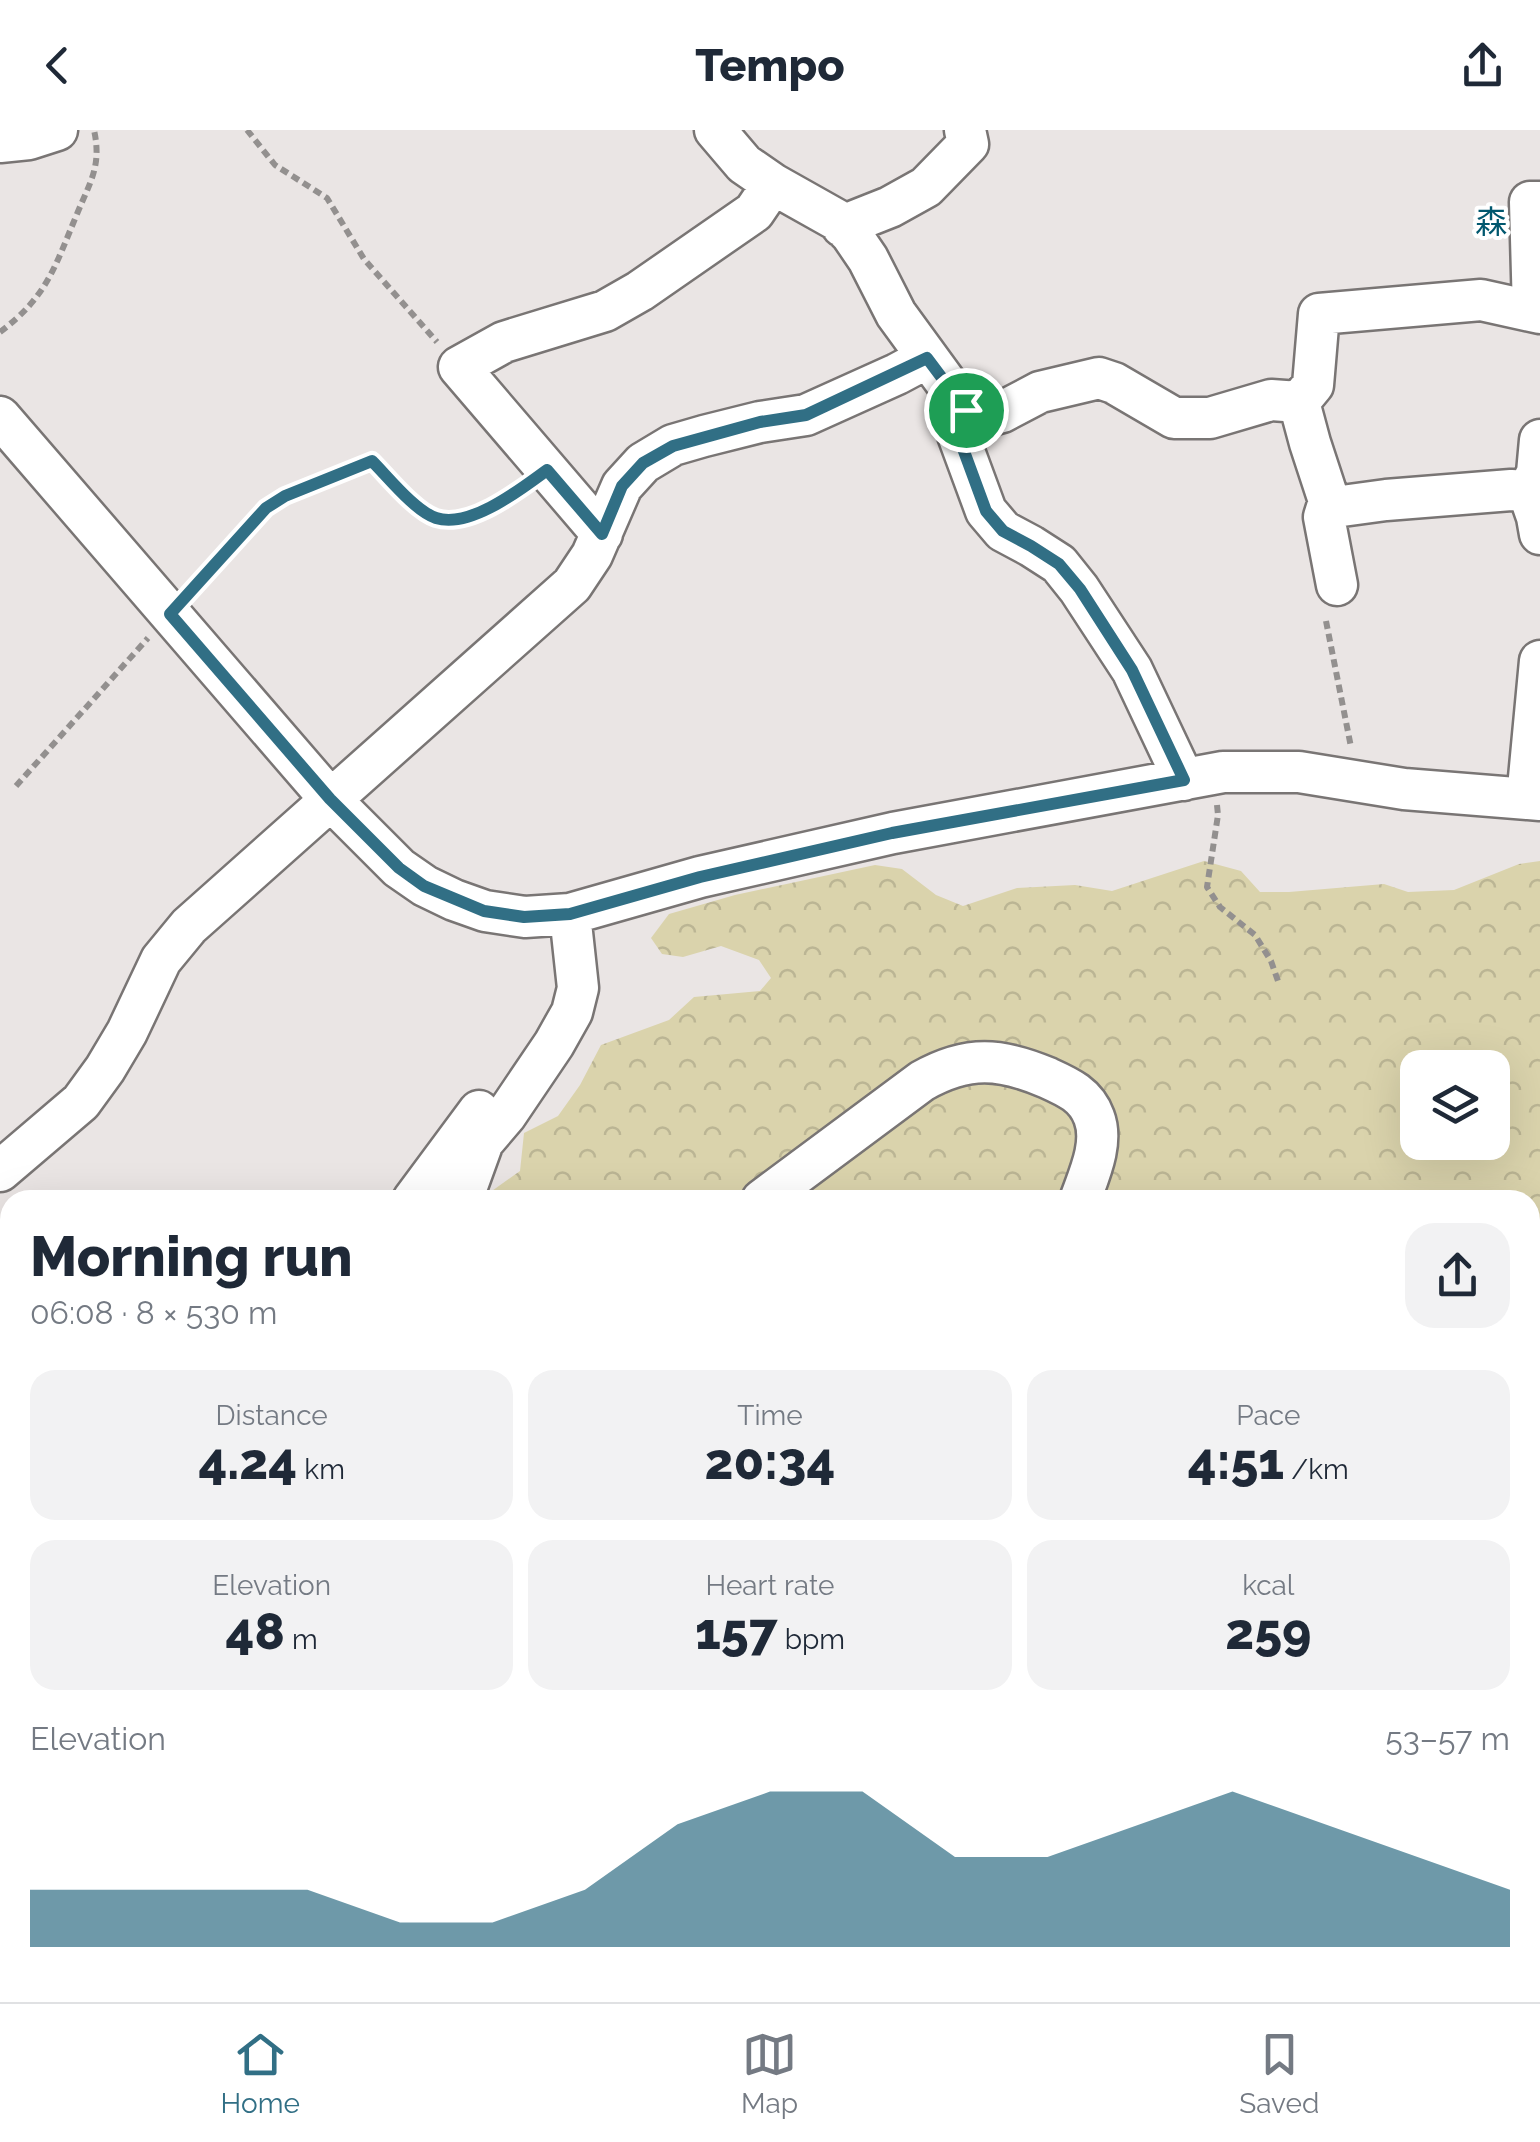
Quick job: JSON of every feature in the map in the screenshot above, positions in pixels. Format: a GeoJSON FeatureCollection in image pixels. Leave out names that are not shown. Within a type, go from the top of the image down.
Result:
{"type":"FeatureCollection","features":[{"type":"Feature","properties":{"kind":"street"},"geometry":{"type":"LineString","coordinates":[[0,142],[57,130]]}},
{"type":"Feature","properties":{"kind":"street"},"geometry":{"type":"LineString","coordinates":[[715,130],[744,164],[837,220],[851,234],[896,314],[966,410],[977,419],[1002,412],[1040,392],[1099,378],[1174,418],[1210,418],[1271,400],[1299,402]]}},
{"type":"Feature","properties":{"kind":"street"},"geometry":{"type":"LineString","coordinates":[[842,226],[926,187],[968,144],[965,130]]}},
{"type":"Feature","properties":{"kind":"street"},"geometry":{"type":"LineString","coordinates":[[602,534],[459,367],[504,342],[605,311],[640,291],[754,212],[773,184]]}},
{"type":"Feature","properties":{"kind":"street"},"geometry":{"type":"LineString","coordinates":[[1299,402],[1313,385],[1319,314],[1481,300],[1536,312],[1530,202],[1540,202]]}},
{"type":"Feature","properties":{"kind":"street"},"geometry":{"type":"LineString","coordinates":[[0,1171],[82,1102],[120,1044],[161,960],[189,926],[572,585],[592,556],[622,486],[643,463],[673,446],[760,422],[806,415],[927,358]]}},
{"type":"Feature","properties":{"kind":"street"},"geometry":{"type":"LineString","coordinates":[[1299,402],[1329,500],[1324,517],[1331,603]]}},
{"type":"Feature","properties":{"kind":"street"},"geometry":{"type":"LineString","coordinates":[[966,410],[958,435],[986,511],[1003,531],[1059,564],[1080,589],[1199,777]]}},
{"type":"Feature","properties":{"kind":"street"},"geometry":{"type":"LineString","coordinates":[[0,417],[330,799],[399,868],[424,886],[484,911],[524,917],[570,914],[700,877],[892,833],[1199,777],[1299,772],[1404,789],[1534,800],[1540,661]]}},
{"type":"Feature","properties":{"kind":"street"},"geometry":{"type":"LineString","coordinates":[[1540,440],[1537,473],[1528,491],[1540,534]]}},
{"type":"Feature","properties":{"kind":"street"},"geometry":{"type":"LineString","coordinates":[[1329,500],[1342,506],[1528,491]]}},
{"type":"Feature","properties":{"kind":"street"},"geometry":{"type":"LineString","coordinates":[[466,1190],[483,1142],[506,1115],[572,1012],[578,988],[570,914]]}},
{"type":"Feature","properties":{"kind":"street"},"geometry":{"type":"LineString","coordinates":[[421,1190],[555,1000],[575,955]]}},
{"type":"Feature","properties":{"kind":"street"},"geometry":{"type":"LineString","coordinates":[[776,1190],[931,1076],[961,1064],[999,1061],[1072,1088],[1086,1101],[1095,1118],[1098,1137],[1084,1190]]}},
{"type":"Feature","properties":{"kind":"path"},"geometry":{"type":"LineString","coordinates":[[0,332],[37,297],[56,268],[96,174],[98,151],[94,130]]}},
{"type":"Feature","properties":{"kind":"path"},"geometry":{"type":"LineString","coordinates":[[248,130],[275,165],[326,198],[364,259],[459,367]]}},
{"type":"Feature","properties":{"kind":"path"},"geometry":{"type":"LineString","coordinates":[[16,786],[266,508],[285,496],[372,461],[421,508],[435,518],[448,520],[489,508],[547,470]]}},
{"type":"Feature","properties":{"kind":"path"},"geometry":{"type":"LineString","coordinates":[[1331,603],[1358,780]]}},
{"type":"Feature","properties":{"kind":"path"},"geometry":{"type":"LineString","coordinates":[[1199,777],[1218,815],[1207,887],[1220,908],[1256,935],[1278,981]]}},
{"type":"Feature","properties":{"kind":"green space"},"geometry":{"type":"Polygon","coordinates":[[[1204,861],[1241,871],[1260,892],[1384,884],[1408,892],[1454,890],[1519,864],[1540,861],[1540,1190],[493,1190],[520,1171],[524,1133],[558,1116],[601,1045],[669,1020],[694,997],[760,991],[771,978],[759,960],[721,946],[683,957],[662,954],[651,938],[669,914],[735,895],[875,865],[902,869],[936,895],[963,906],[1017,888],[1075,885],[1112,891],[1204,861]]]}},
{"type":"Feature","properties":{"kind":"district","name":"森"},"geometry":{"type":"Point","coordinates":[1491,222]}},
{"type":"Feature","properties":{"kind":"route"},"geometry":{"type":"LineString","coordinates":[[927,358],[966,410],[958,435],[986,511],[1003,531],[1059,564],[1080,589],[1132,670],[1184,780],[892,833],[700,877],[570,914],[524,917],[484,911],[424,886],[363,834],[170,614],[266,508],[285,496],[372,461],[421,508],[435,518],[448,520],[489,508],[547,470],[602,534],[622,486],[643,463],[673,446],[760,422],[806,415],[927,358]]}}]}
